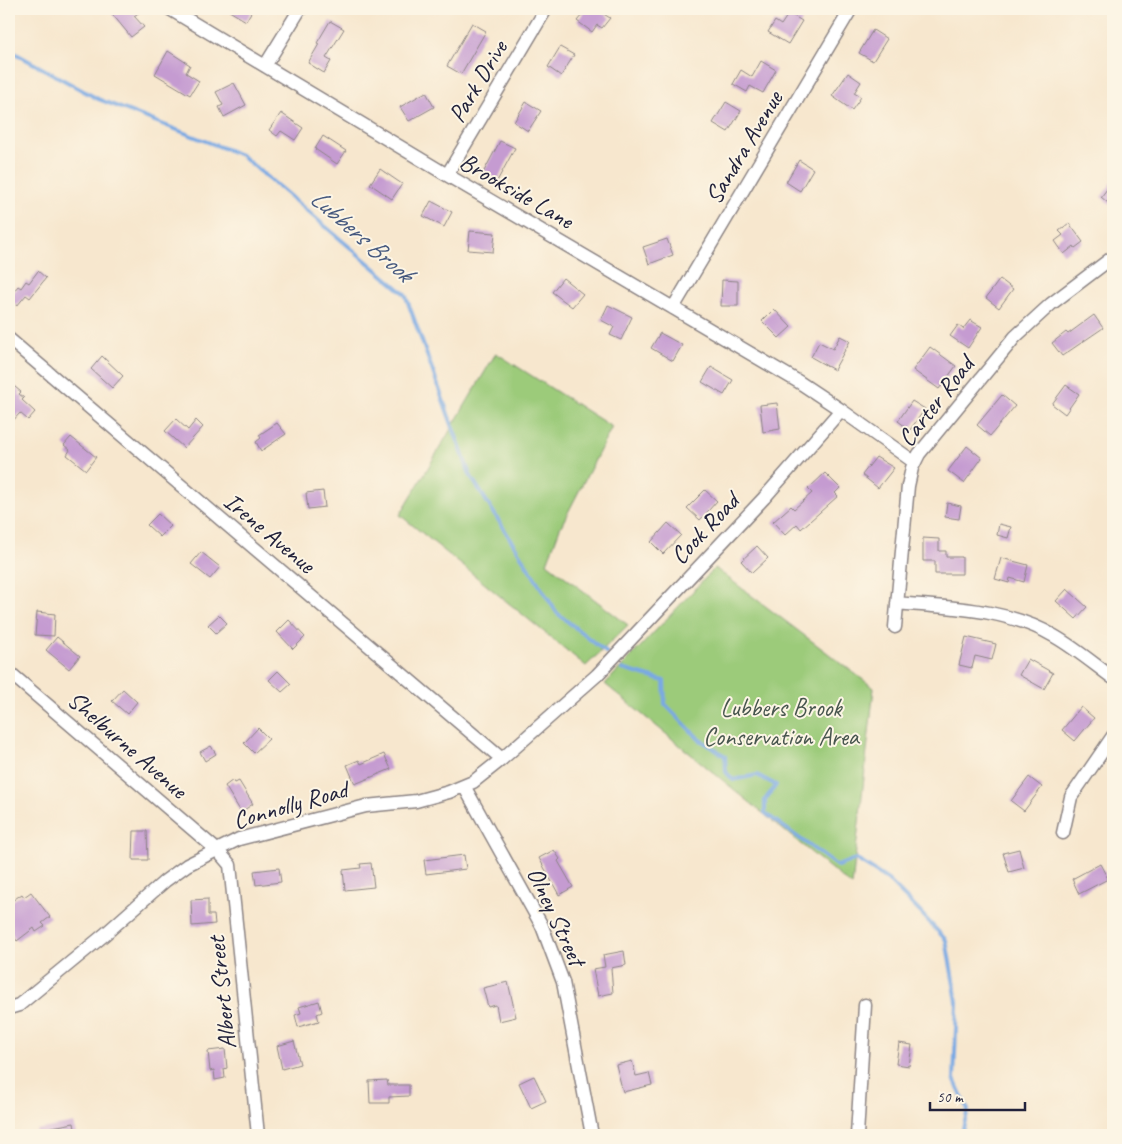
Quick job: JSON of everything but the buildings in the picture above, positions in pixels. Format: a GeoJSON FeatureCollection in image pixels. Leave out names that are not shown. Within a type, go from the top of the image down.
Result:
{"type":"FeatureCollection","features":[{"type":"Feature","properties":{"kind":"street","name":"Brookside Lane"},"geometry":{"type":"LineString","coordinates":[[170,9],[799,382],[914,462]]}},
{"type":"Feature","properties":{"kind":"street"},"geometry":{"type":"LineString","coordinates":[[265,66],[300,9]]}},
{"type":"Feature","properties":{"kind":"street","name":"Park Drive"},"geometry":{"type":"LineString","coordinates":[[447,175],[546,9]]}},
{"type":"Feature","properties":{"kind":"street","name":"Sandra Avenue"},"geometry":{"type":"LineString","coordinates":[[673,308],[851,9]]}},
{"type":"Feature","properties":{"kind":"street","name":"Carter Road"},"geometry":{"type":"LineString","coordinates":[[895,627],[908,486],[914,462],[973,387],[1025,327],[1051,304],[1113,257]]}},
{"type":"Feature","properties":{"kind":"street","name":"Irene Avenue"},"geometry":{"type":"LineString","coordinates":[[9,339],[502,759]]}},
{"type":"Feature","properties":{"kind":"street","name":"Cook Road"},"geometry":{"type":"LineString","coordinates":[[597,675],[764,498],[841,410]]}},
{"type":"Feature","properties":{"kind":"street"},"geometry":{"type":"LineString","coordinates":[[897,603],[972,609],[1020,620],[1040,628],[1064,642],[1113,678]]}},
{"type":"Feature","properties":{"kind":"street","name":"Shelburne Avenue"},"geometry":{"type":"LineString","coordinates":[[9,672],[218,851]]}},
{"type":"Feature","properties":{"kind":"street","name":"Connolly Road"},"geometry":{"type":"LineString","coordinates":[[9,1008],[19,1006],[165,881],[187,865],[239,839],[284,826],[366,806],[416,801],[464,786],[502,759],[597,675]]}},
{"type":"Feature","properties":{"kind":"street"},"geometry":{"type":"LineString","coordinates":[[1063,833],[1071,797],[1113,736]]}},
{"type":"Feature","properties":{"kind":"street","name":"Olney Street"},"geometry":{"type":"LineString","coordinates":[[464,786],[542,926],[563,982],[592,1135]]}},
{"type":"Feature","properties":{"kind":"street","name":"Albert Street"},"geometry":{"type":"LineString","coordinates":[[218,851],[230,865],[258,1135]]}},
{"type":"Feature","properties":{"kind":"street"},"geometry":{"type":"LineString","coordinates":[[857,1135],[865,1005]]}},
{"type":"Feature","properties":{"kind":"green space"},"geometry":{"type":"Polygon","coordinates":[[[496,353],[612,427],[560,528],[547,563],[628,625],[586,666],[400,515],[496,353]]]}},
{"type":"Feature","properties":{"kind":"green space","name":"Lubbers Brook Conservation Area"},"geometry":{"type":"Polygon","coordinates":[[[715,568],[874,688],[852,886],[605,684],[715,568]]]}},
{"type":"Feature","properties":{"kind":"waterway","name":"Lubbers Brook"},"geometry":{"type":"LineString","coordinates":[[9,50],[98,99],[241,155],[405,294],[470,475],[557,613],[607,653]]}},
{"type":"Feature","properties":{"kind":"waterway","name":"Lubbers Brook"},"geometry":{"type":"LineString","coordinates":[[622,669],[664,681],[665,704],[699,739],[725,756],[726,772],[733,780],[757,775],[776,785],[765,800],[765,813],[837,866],[856,859],[888,880],[946,940],[957,1002],[954,1079],[968,1110],[961,1135]]}}]}
